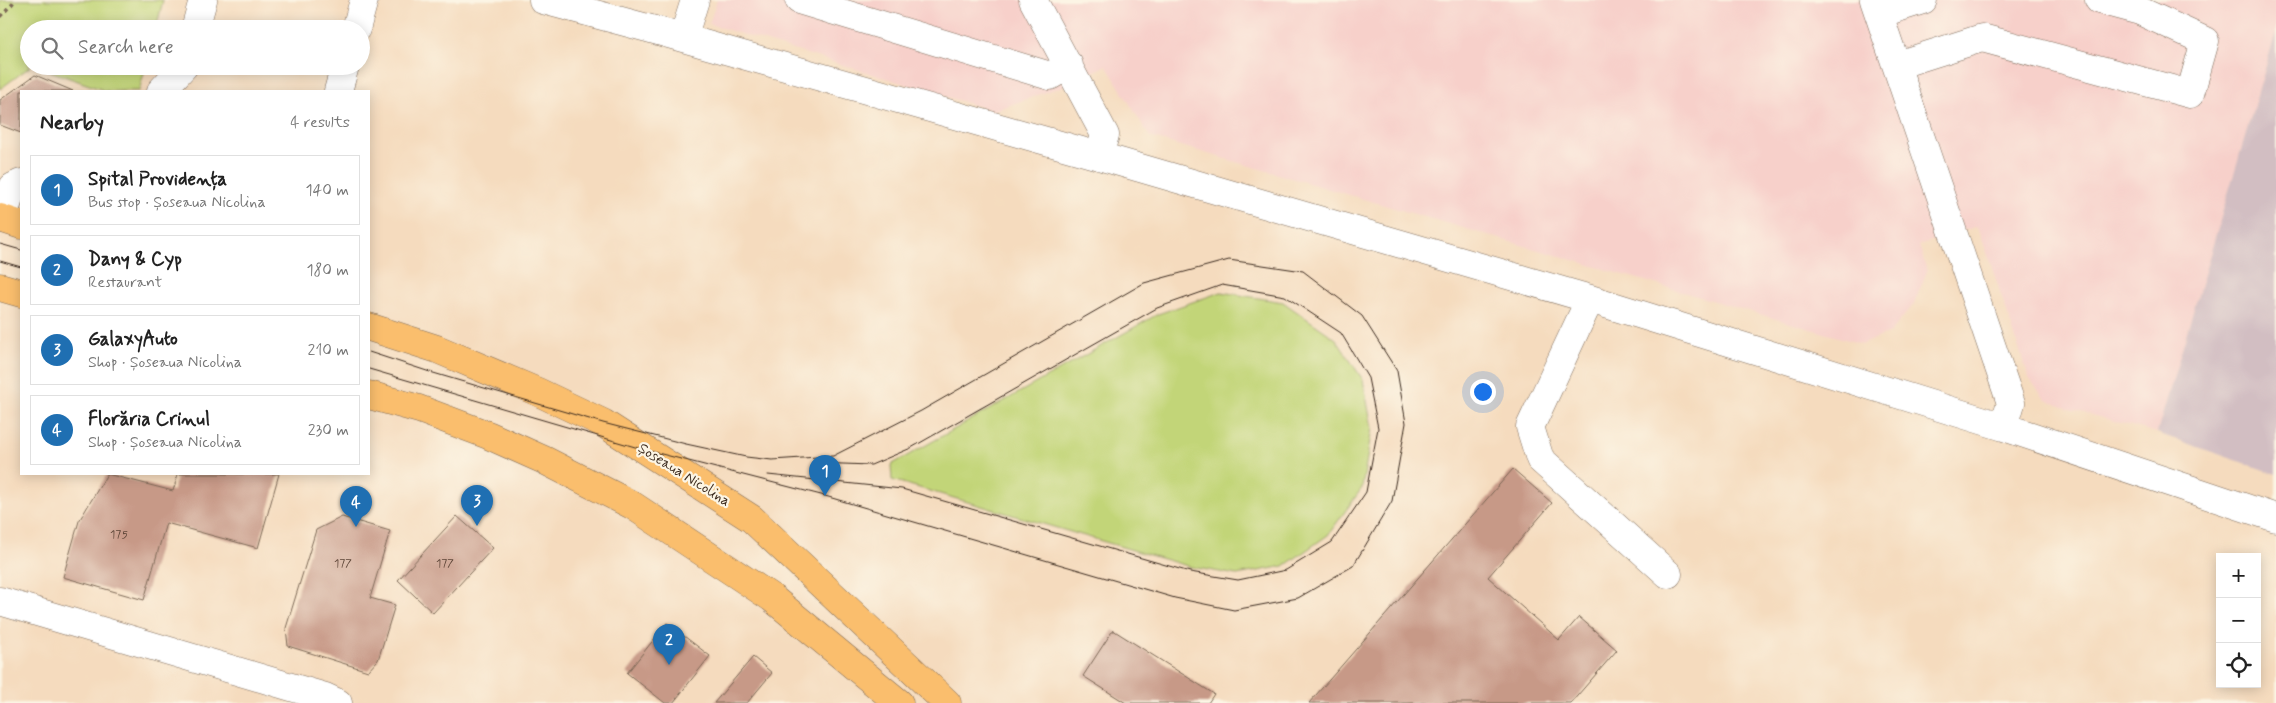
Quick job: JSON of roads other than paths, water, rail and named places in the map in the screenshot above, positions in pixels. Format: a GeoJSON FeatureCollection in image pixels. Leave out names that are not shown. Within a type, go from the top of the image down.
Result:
{"type":"FeatureCollection","features":[{"type":"Feature","properties":{"kind":"main road"},"geometry":{"type":"LineString","coordinates":[[0,287],[20,293]]}},
{"type":"Feature","properties":{"kind":"main road","name":"Șoseaua Nicolina"},"geometry":{"type":"LineString","coordinates":[[370,327],[437,349],[538,392],[603,423],[752,518],[947,703]]}},
{"type":"Feature","properties":{"kind":"main road"},"geometry":{"type":"LineString","coordinates":[[370,395],[419,409],[488,435],[544,460],[632,505],[772,598],[899,703]]}},
{"type":"Feature","properties":{"kind":"street"},"geometry":{"type":"LineString","coordinates":[[197,20],[203,0]]}},
{"type":"Feature","properties":{"kind":"street"},"geometry":{"type":"LineString","coordinates":[[358,20],[364,0]]}},
{"type":"Feature","properties":{"kind":"street"},"geometry":{"type":"LineString","coordinates":[[543,0],[1099,156],[1590,299],[2004,427],[2276,518]]}},
{"type":"Feature","properties":{"kind":"street"},"geometry":{"type":"LineString","coordinates":[[683,38],[695,0]]}},
{"type":"Feature","properties":{"kind":"street"},"geometry":{"type":"LineString","coordinates":[[799,0],[1050,76],[1069,65]]}},
{"type":"Feature","properties":{"kind":"street"},"geometry":{"type":"LineString","coordinates":[[1033,0],[1105,135],[1099,156]]}},
{"type":"Feature","properties":{"kind":"street"},"geometry":{"type":"LineString","coordinates":[[1922,0],[1876,7],[2011,403],[2004,427]]}},
{"type":"Feature","properties":{"kind":"street"},"geometry":{"type":"LineString","coordinates":[[1897,66],[1982,38],[2190,94],[2205,41],[2140,11],[2099,0]]}},
{"type":"Feature","properties":{"kind":"street"},"geometry":{"type":"LineString","coordinates":[[162,90],[176,75]]}},
{"type":"Feature","properties":{"kind":"street"},"geometry":{"type":"LineString","coordinates":[[338,90],[342,75]]}},
{"type":"Feature","properties":{"kind":"street"},"geometry":{"type":"LineString","coordinates":[[8,221],[13,187],[20,184]]}},
{"type":"Feature","properties":{"kind":"street"},"geometry":{"type":"LineString","coordinates":[[1590,299],[1530,427],[1540,459],[1668,574]]}},
{"type":"Feature","properties":{"kind":"street"},"geometry":{"type":"LineString","coordinates":[[0,601],[324,697],[338,703]]}},
{"type":"Feature","properties":{"kind":"tram line"},"geometry":{"type":"LineString","coordinates":[[0,244],[20,250]]}},
{"type":"Feature","properties":{"kind":"tram line"},"geometry":{"type":"LineString","coordinates":[[370,352],[603,423],[686,444],[746,457],[772,460],[833,456],[921,411],[1144,283],[1229,260],[1303,271],[1362,316],[1397,371],[1406,423],[1392,501],[1353,566],[1298,598],[1234,610],[1175,598],[825,496],[642,449],[370,369]]}},
{"type":"Feature","properties":{"kind":"tram line"},"geometry":{"type":"LineString","coordinates":[[0,261],[20,267]]}},
{"type":"Feature","properties":{"kind":"tram line"},"geometry":{"type":"LineString","coordinates":[[768,475],[902,489],[1190,572],[1238,580],[1286,570],[1332,542],[1366,492],[1378,428],[1368,378],[1341,333],[1285,296],[1222,285],[1157,308],[911,448],[871,465],[815,463]]}},
{"type":"Feature","properties":{"kind":"place","name":"Spital Providența"},"geometry":{"type":"Point","coordinates":[825,496]}},
{"type":"Feature","properties":{"kind":"place","name":"GalaxyAuto"},"geometry":{"type":"Point","coordinates":[477,526]}},
{"type":"Feature","properties":{"kind":"place","name":"Florăria Crinul"},"geometry":{"type":"Point","coordinates":[356,527]}},
{"type":"Feature","properties":{"kind":"place","name":"Dany & Cyp"},"geometry":{"type":"Point","coordinates":[669,665]}}]}
